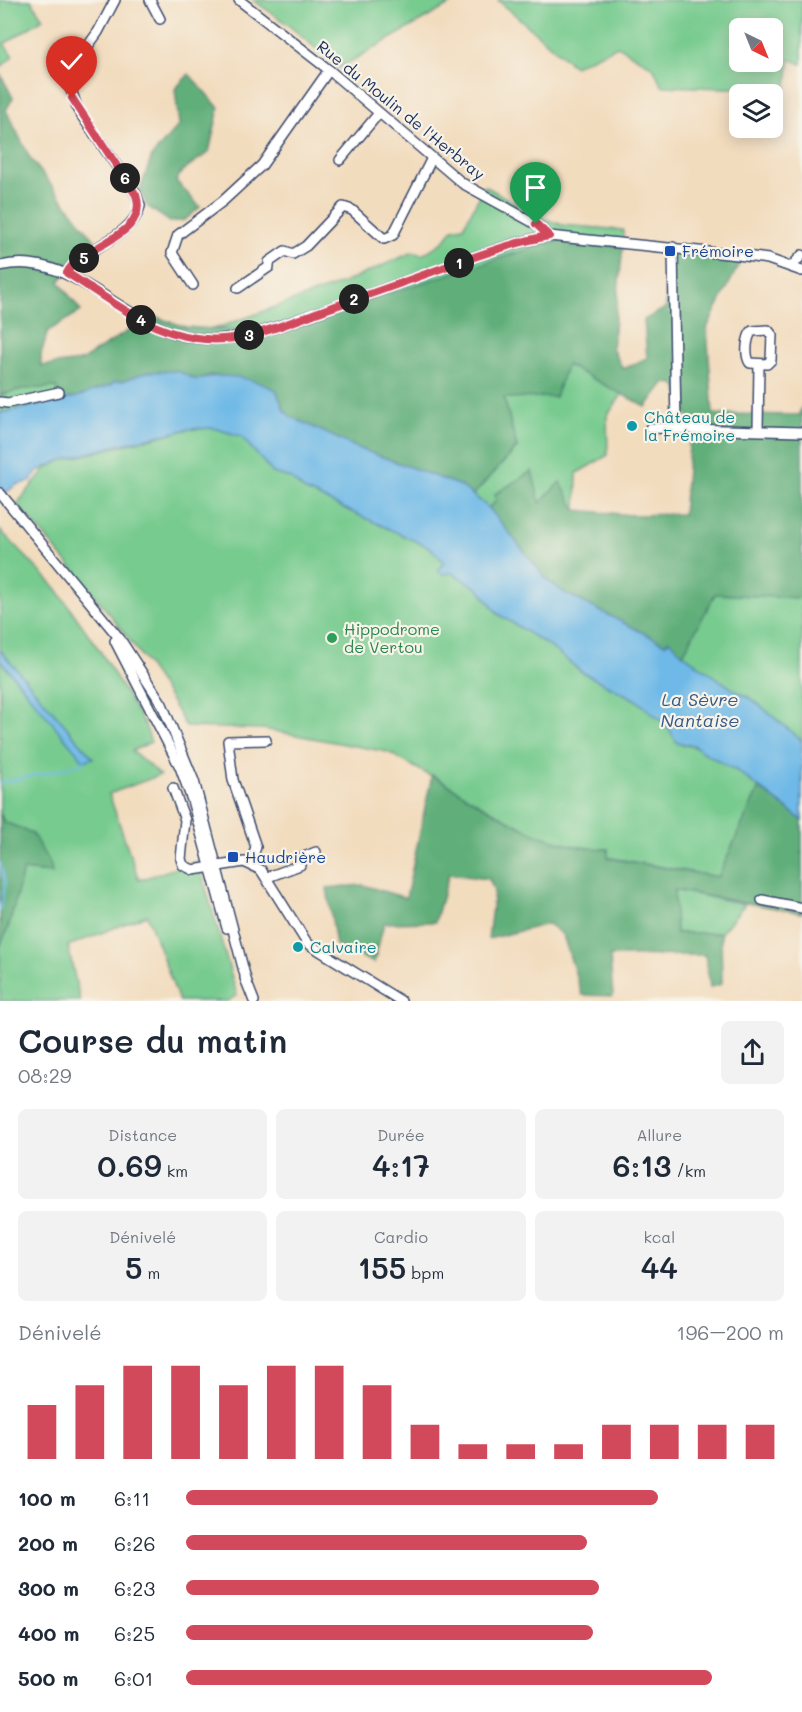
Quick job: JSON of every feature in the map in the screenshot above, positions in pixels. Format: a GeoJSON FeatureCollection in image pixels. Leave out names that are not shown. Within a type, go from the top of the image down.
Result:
{"type":"FeatureCollection","features":[{"type":"Feature","properties":{"kind":"street"},"geometry":{"type":"LineString","coordinates":[[67,273],[75,264],[131,223],[138,214],[140,206],[136,195],[78,110],[70,87],[72,68],[98,32],[115,0]]}},
{"type":"Feature","properties":{"kind":"street"},"geometry":{"type":"LineString","coordinates":[[150,0],[160,19]]}},
{"type":"Feature","properties":{"kind":"street","name":"Rue du Moulin de l'Herbray"},"geometry":{"type":"LineString","coordinates":[[239,0],[329,70],[462,183],[536,224],[549,236]]}},
{"type":"Feature","properties":{"kind":"street"},"geometry":{"type":"LineString","coordinates":[[193,285],[172,253],[178,235],[223,201],[262,165],[329,70]]}},
{"type":"Feature","properties":{"kind":"street"},"geometry":{"type":"LineString","coordinates":[[340,160],[379,113]]}},
{"type":"Feature","properties":{"kind":"street"},"geometry":{"type":"LineString","coordinates":[[238,288],[269,267],[269,262],[285,250],[293,254],[306,246],[343,207],[352,210],[384,239],[393,235],[432,158]]}},
{"type":"Feature","properties":{"kind":"street"},"geometry":{"type":"LineString","coordinates":[[0,266],[40,264],[67,273],[124,311],[163,330],[196,339],[223,339],[268,330],[471,259],[529,240],[549,236],[673,247],[768,259],[802,271]]}},
{"type":"Feature","properties":{"kind":"street"},"geometry":{"type":"LineString","coordinates":[[673,247],[676,427]]}},
{"type":"Feature","properties":{"kind":"street"},"geometry":{"type":"LineString","coordinates":[[792,266],[802,255]]}},
{"type":"Feature","properties":{"kind":"street"},"geometry":{"type":"LineString","coordinates":[[758,430],[759,364]]}},
{"type":"Feature","properties":{"kind":"street"},"geometry":{"type":"LineString","coordinates":[[0,402],[8,403],[59,392]]}},
{"type":"Feature","properties":{"kind":"street"},"geometry":{"type":"LineString","coordinates":[[650,428],[802,432]]}},
{"type":"Feature","properties":{"kind":"street"},"geometry":{"type":"LineString","coordinates":[[0,493],[135,660],[162,704],[194,781],[229,934],[254,1001]]}},
{"type":"Feature","properties":{"kind":"street"},"geometry":{"type":"LineString","coordinates":[[102,618],[170,746],[192,800],[214,866]]}},
{"type":"Feature","properties":{"kind":"street"},"geometry":{"type":"LineString","coordinates":[[250,864],[256,847],[233,780],[228,741],[266,740]]}},
{"type":"Feature","properties":{"kind":"street"},"geometry":{"type":"LineString","coordinates":[[173,788],[184,820],[181,854],[183,865],[193,870],[231,862],[250,864],[268,877],[299,934],[307,944],[401,1001]]}},
{"type":"Feature","properties":{"kind":"street"},"geometry":{"type":"LineString","coordinates":[[268,877],[300,865],[299,859],[316,852]]}},
{"type":"Feature","properties":{"kind":"street"},"geometry":{"type":"LineString","coordinates":[[762,900],[802,908]]}},
{"type":"Feature","properties":{"kind":"green space"},"geometry":{"type":"Polygon","coordinates":[[[0,0],[31,0],[43,19],[4,44],[13,56],[0,68],[0,0]]]}},
{"type":"Feature","properties":{"kind":"green space"},"geometry":{"type":"Polygon","coordinates":[[[253,0],[458,0],[339,68],[287,24],[253,0]]]}},
{"type":"Feature","properties":{"kind":"green space"},"geometry":{"type":"Polygon","coordinates":[[[498,0],[802,0],[802,64],[790,59],[786,90],[783,90],[783,84],[729,84],[729,88],[662,86],[653,67],[618,46],[574,66],[498,0]]]}},
{"type":"Feature","properties":{"kind":"green space"},"geometry":{"type":"Polygon","coordinates":[[[0,73],[13,98],[6,110],[30,158],[97,243],[75,260],[59,282],[81,311],[48,331],[41,354],[41,366],[81,361],[131,329],[147,314],[186,327],[278,328],[558,240],[623,247],[612,348],[623,369],[647,358],[644,320],[666,308],[667,251],[741,260],[707,328],[713,414],[799,415],[802,406],[802,598],[715,594],[683,654],[669,640],[665,644],[563,592],[547,580],[489,508],[496,501],[495,494],[532,471],[540,503],[560,482],[576,510],[632,515],[683,514],[691,424],[675,384],[664,383],[646,407],[567,365],[555,397],[504,398],[517,447],[473,495],[461,486],[358,448],[291,417],[284,410],[276,390],[210,375],[196,380],[172,372],[163,372],[113,382],[112,385],[61,400],[56,387],[22,389],[0,395],[0,73]]]}},
{"type":"Feature","properties":{"kind":"green space"},"geometry":{"type":"Polygon","coordinates":[[[189,74],[219,108],[209,152],[182,171],[176,181],[200,207],[185,220],[170,222],[147,206],[140,190],[152,156],[179,125],[175,89],[189,74]]]}},
{"type":"Feature","properties":{"kind":"green space"},"geometry":{"type":"Polygon","coordinates":[[[485,186],[538,216],[562,225],[623,230],[623,247],[278,328],[214,329],[343,283],[413,252],[422,255],[443,242],[453,229],[463,227],[485,186]]]}},
{"type":"Feature","properties":{"kind":"green space"},"geometry":{"type":"Polygon","coordinates":[[[567,365],[623,393],[607,416],[608,455],[577,473],[576,510],[539,504],[496,501],[489,508],[473,495],[517,448],[504,398],[567,365]]]}},
{"type":"Feature","properties":{"kind":"green space"},"geometry":{"type":"Polygon","coordinates":[[[56,387],[61,400],[0,413],[0,395],[22,389],[56,387]]]}},
{"type":"Feature","properties":{"kind":"green space","name":"Hippodrome de Vertou"},"geometry":{"type":"Polygon","coordinates":[[[213,428],[241,436],[273,473],[290,478],[304,490],[431,548],[444,562],[438,570],[443,574],[452,573],[479,589],[498,614],[548,645],[582,672],[636,700],[667,725],[680,744],[700,748],[701,751],[737,771],[759,788],[718,877],[607,857],[608,849],[583,849],[531,833],[388,752],[263,729],[186,727],[150,668],[108,611],[17,504],[45,469],[60,461],[189,429],[213,428]]]}},
{"type":"Feature","properties":{"kind":"green space"},"geometry":{"type":"Polygon","coordinates":[[[0,530],[56,588],[100,651],[145,725],[151,742],[132,751],[160,775],[109,794],[139,880],[198,861],[237,995],[228,1001],[179,1001],[147,915],[68,946],[80,1001],[0,1001],[0,947],[10,922],[22,870],[52,873],[32,833],[4,822],[0,813],[0,660],[84,761],[93,758],[0,650],[0,530]]]}},
{"type":"Feature","properties":{"kind":"green space"},"geometry":{"type":"Polygon","coordinates":[[[715,594],[802,598],[802,741],[752,699],[734,690],[683,654],[715,594]]]}},
{"type":"Feature","properties":{"kind":"green space"},"geometry":{"type":"Polygon","coordinates":[[[432,775],[494,813],[560,842],[608,849],[608,858],[718,877],[759,788],[802,820],[802,913],[674,890],[676,933],[721,933],[722,984],[710,987],[705,955],[610,956],[613,996],[582,995],[563,935],[548,924],[488,939],[494,891],[489,879],[449,874],[435,922],[384,923],[374,963],[336,945],[327,888],[363,885],[406,898],[432,775]]]}},
{"type":"Feature","properties":{"kind":"green space"},"geometry":{"type":"Polygon","coordinates":[[[0,813],[4,822],[32,833],[51,866],[52,873],[23,870],[10,922],[0,947],[0,813]]]}},
{"type":"Feature","properties":{"kind":"green space"},"geometry":{"type":"Polygon","coordinates":[[[673,890],[745,904],[721,933],[676,933],[673,890]]]}},
{"type":"Feature","properties":{"kind":"water","name":"La Sèvre Nantaise"},"geometry":{"type":"Polygon","coordinates":[[[178,371],[196,380],[227,376],[266,385],[276,390],[284,410],[291,417],[358,448],[461,486],[489,508],[547,580],[563,592],[665,644],[669,640],[683,654],[734,690],[752,699],[802,741],[802,820],[737,771],[694,745],[677,743],[667,725],[636,700],[582,672],[548,645],[498,614],[479,589],[452,573],[443,574],[438,571],[444,562],[431,548],[304,490],[290,478],[273,473],[241,436],[213,428],[189,429],[122,444],[60,461],[37,471],[31,481],[16,485],[0,497],[0,413],[77,397],[111,385],[113,382],[123,381],[147,372],[178,371]]]}},
{"type":"Feature","properties":{"kind":"water"},"geometry":{"type":"Polygon","coordinates":[[[0,650],[93,758],[84,761],[0,660],[0,650]]]}},
{"type":"Feature","properties":{"kind":"waterway"},"geometry":{"type":"LineString","coordinates":[[0,783],[68,768],[84,761]]}},
{"type":"Feature","properties":{"kind":"waterway"},"geometry":{"type":"LineString","coordinates":[[0,863],[5,883],[0,911]]}},
{"type":"Feature","properties":{"kind":"place","name":"Frémoire"},"geometry":{"type":"Point","coordinates":[670,251]}},
{"type":"Feature","properties":{"kind":"place","name":"Château de la Frémoire"},"geometry":{"type":"Point","coordinates":[632,426]}},
{"type":"Feature","properties":{"kind":"place","name":"Hippodrome de Vertou"},"geometry":{"type":"Point","coordinates":[332,638]}},
{"type":"Feature","properties":{"kind":"place","name":"Haudrière"},"geometry":{"type":"Point","coordinates":[233,857]}},
{"type":"Feature","properties":{"kind":"place","name":"Calvaire"},"geometry":{"type":"Point","coordinates":[298,947]}},
{"type":"Feature","properties":{"kind":"route"},"geometry":{"type":"LineString","coordinates":[[72,98],[136,195],[140,206],[138,214],[131,223],[75,264],[67,273],[124,311],[163,330],[177,334],[196,339],[223,339],[268,330],[460,262],[549,236],[536,224]]}}]}
